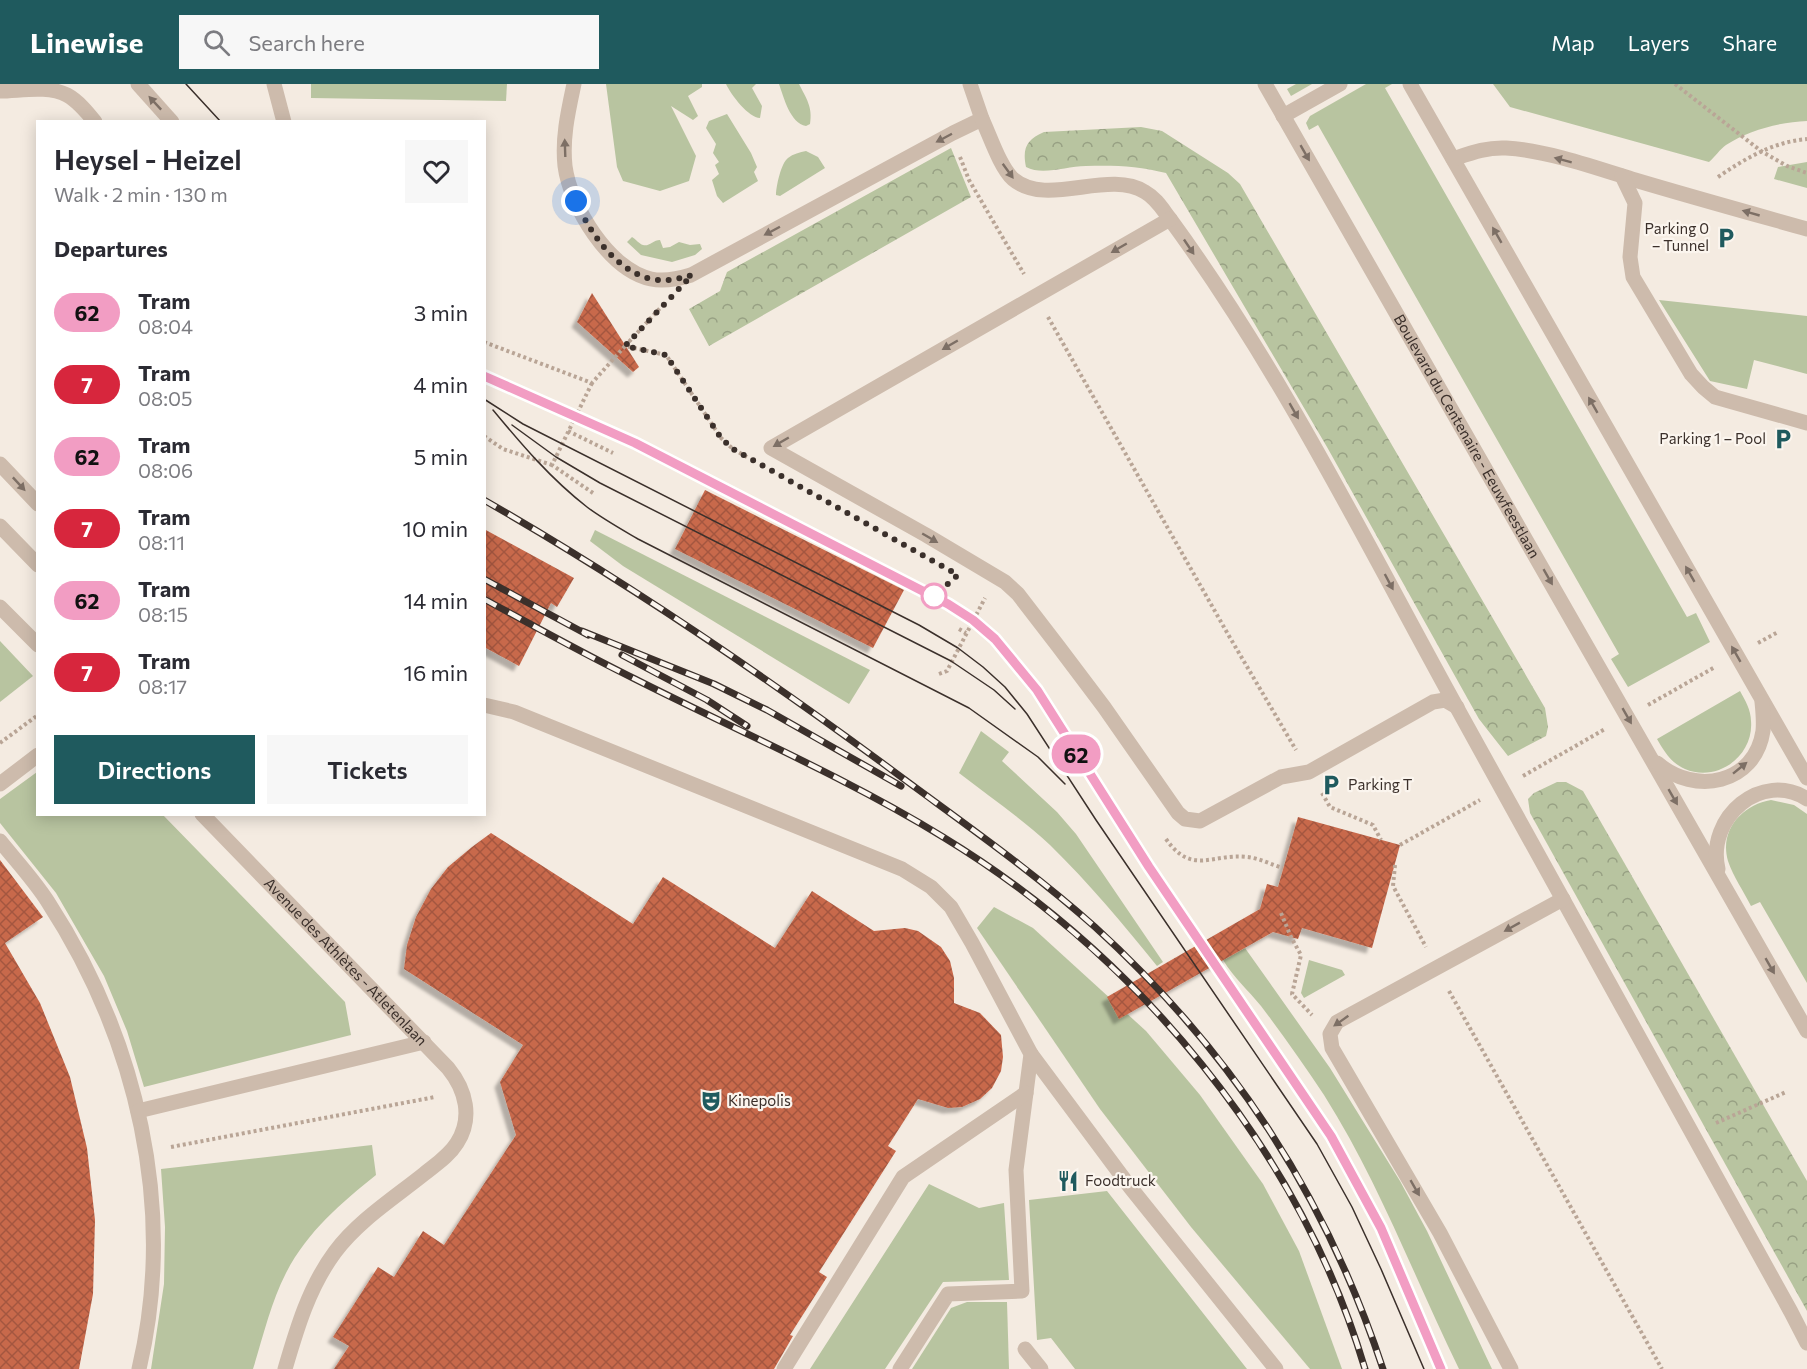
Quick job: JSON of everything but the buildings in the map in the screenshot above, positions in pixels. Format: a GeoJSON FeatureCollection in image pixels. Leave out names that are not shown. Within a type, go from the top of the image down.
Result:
{"type":"FeatureCollection","features":[{"type":"Feature","properties":{"kind":"street"},"geometry":{"type":"LineString","coordinates":[[138,84],[170,120]]}},
{"type":"Feature","properties":{"kind":"street"},"geometry":{"type":"LineString","coordinates":[[274,84],[283,120]]}},
{"type":"Feature","properties":{"kind":"street"},"geometry":{"type":"LineString","coordinates":[[574,84],[566,119],[564,141],[566,168],[571,190],[581,213],[595,235],[615,259],[632,272],[651,279],[672,280],[692,275],[952,133],[982,119]]}},
{"type":"Feature","properties":{"kind":"street"},"geometry":{"type":"LineString","coordinates":[[970,84],[982,119],[1003,164],[1013,179],[1046,190],[1106,185],[1131,186],[1144,190],[1170,219],[1257,347],[1375,554],[1807,1343]]}},
{"type":"Feature","properties":{"kind":"street","name":"Boulevard du Centenaire - Eeuwfeestlaan"},"geometry":{"type":"LineString","coordinates":[[1265,84],[1807,1031]]}},
{"type":"Feature","properties":{"kind":"street"},"geometry":{"type":"LineString","coordinates":[[1283,116],[1340,84]]}},
{"type":"Feature","properties":{"kind":"street","name":"Boulevard du Centenaire - Eeuwfeestlaan"},"geometry":{"type":"LineString","coordinates":[[1410,84],[1807,778]]}},
{"type":"Feature","properties":{"kind":"street"},"geometry":{"type":"LineString","coordinates":[[0,91],[53,91],[67,95],[93,120]]}},
{"type":"Feature","properties":{"kind":"street"},"geometry":{"type":"LineString","coordinates":[[1453,159],[1478,150],[1507,148],[1550,156],[1807,229]]}},
{"type":"Feature","properties":{"kind":"street"},"geometry":{"type":"LineString","coordinates":[[1622,176],[1635,203],[1630,257],[1633,277],[1691,374],[1715,397],[1807,423]]}},
{"type":"Feature","properties":{"kind":"street"},"geometry":{"type":"LineString","coordinates":[[1170,219],[771,448],[1005,582],[1018,594],[1058,646],[1178,813],[1185,819],[1200,821],[1281,777],[1309,772],[1433,702],[1445,700],[1457,707]]}},
{"type":"Feature","properties":{"kind":"street"},"geometry":{"type":"LineString","coordinates":[[0,464],[36,502]]}},
{"type":"Feature","properties":{"kind":"street"},"geometry":{"type":"LineString","coordinates":[[0,526],[36,564]]}},
{"type":"Feature","properties":{"kind":"street"},"geometry":{"type":"LineString","coordinates":[[0,607],[36,643]]}},
{"type":"Feature","properties":{"kind":"street","name":"Boulevard du Centenaire - Eeuwfeestlaan"},"geometry":{"type":"LineString","coordinates":[[1650,757],[1670,773],[1689,781],[1710,782],[1730,776],[1750,759],[1758,746],[1762,732],[1761,699]]}},
{"type":"Feature","properties":{"kind":"street"},"geometry":{"type":"LineString","coordinates":[[486,705],[514,712],[902,869],[943,898],[972,943],[1031,1054],[1130,1187],[1276,1369]]}},
{"type":"Feature","properties":{"kind":"street"},"geometry":{"type":"LineString","coordinates":[[0,784],[36,757]]}},
{"type":"Feature","properties":{"kind":"street","name":"Boulevard du Centenaire - Eeuwfeestlaan"},"geometry":{"type":"LineString","coordinates":[[1722,882],[1716,860],[1716,849],[1722,824],[1731,812],[1743,801],[1757,794],[1772,791],[1788,792],[1807,799]]}},
{"type":"Feature","properties":{"kind":"street","name":"Avenue des Athlètes - Atletenlaan"},"geometry":{"type":"LineString","coordinates":[[204,816],[448,1068],[461,1087],[466,1110],[463,1132],[451,1152],[355,1230],[336,1251],[307,1300],[285,1369]]}},
{"type":"Feature","properties":{"kind":"street"},"geometry":{"type":"LineString","coordinates":[[0,841],[46,899],[76,949],[110,1020],[124,1058],[138,1111],[146,1151],[152,1212],[148,1323],[138,1369]]}},
{"type":"Feature","properties":{"kind":"street"},"geometry":{"type":"LineString","coordinates":[[1511,1369],[1435,1223],[1332,1048],[1330,1034],[1337,1022],[1563,899]]}},
{"type":"Feature","properties":{"kind":"street"},"geometry":{"type":"LineString","coordinates":[[138,1111],[424,1042]]}},
{"type":"Feature","properties":{"kind":"street"},"geometry":{"type":"LineString","coordinates":[[900,1369],[948,1294],[1022,1291],[1016,1170],[1031,1054]]}},
{"type":"Feature","properties":{"kind":"street"},"geometry":{"type":"LineString","coordinates":[[784,1369],[903,1177],[1026,1093]]}},
{"type":"Feature","properties":{"kind":"street"},"geometry":{"type":"LineString","coordinates":[[1025,1349],[1041,1369]]}},
{"type":"Feature","properties":{"kind":"path"},"geometry":{"type":"LineString","coordinates":[[1676,84],[1761,151],[1807,173]]}},
{"type":"Feature","properties":{"kind":"path"},"geometry":{"type":"LineString","coordinates":[[952,133],[969,180],[1229,636],[1330,807],[1373,825],[1381,840]]}},
{"type":"Feature","properties":{"kind":"path"},"geometry":{"type":"LineString","coordinates":[[1689,196],[1746,158],[1774,145],[1807,139]]}},
{"type":"Feature","properties":{"kind":"path"},"geometry":{"type":"LineString","coordinates":[[552,465],[592,383],[692,275]]}},
{"type":"Feature","properties":{"kind":"path"},"geometry":{"type":"LineString","coordinates":[[486,343],[592,383]]}},
{"type":"Feature","properties":{"kind":"path"},"geometry":{"type":"LineString","coordinates":[[625,346],[666,355],[721,438],[733,449],[753,460]]}},
{"type":"Feature","properties":{"kind":"path"},"geometry":{"type":"LineString","coordinates":[[568,431],[613,453]]}},
{"type":"Feature","properties":{"kind":"path"},"geometry":{"type":"LineString","coordinates":[[486,437],[503,449],[552,465],[593,493]]}},
{"type":"Feature","properties":{"kind":"path"},"geometry":{"type":"LineString","coordinates":[[939,674],[947,671],[986,595],[993,600]]}},
{"type":"Feature","properties":{"kind":"path"},"geometry":{"type":"LineString","coordinates":[[959,629],[966,633]]}},
{"type":"Feature","properties":{"kind":"path"},"geometry":{"type":"LineString","coordinates":[[1752,646],[1778,632]]}},
{"type":"Feature","properties":{"kind":"path"},"geometry":{"type":"LineString","coordinates":[[1642,709],[1723,663]]}},
{"type":"Feature","properties":{"kind":"path"},"geometry":{"type":"LineString","coordinates":[[0,743],[36,716]]}},
{"type":"Feature","properties":{"kind":"path"},"geometry":{"type":"LineString","coordinates":[[1400,845],[1612,725]]}},
{"type":"Feature","properties":{"kind":"path"},"geometry":{"type":"LineString","coordinates":[[1161,830],[1174,849],[1186,858],[1201,861],[1247,857],[1283,868]]}},
{"type":"Feature","properties":{"kind":"path"},"geometry":{"type":"LineString","coordinates":[[1395,864],[1393,886],[1662,1369]]}},
{"type":"Feature","properties":{"kind":"path"},"geometry":{"type":"LineString","coordinates":[[1281,913],[1301,954],[1292,994],[1330,1034]]}},
{"type":"Feature","properties":{"kind":"path"},"geometry":{"type":"LineString","coordinates":[[1693,1133],[1786,1092]]}},
{"type":"Feature","properties":{"kind":"path"},"geometry":{"type":"LineString","coordinates":[[146,1151],[435,1097]]}},
{"type":"Feature","properties":{"kind":"green space"},"geometry":{"type":"Polygon","coordinates":[[[311,84],[507,84],[506,101],[311,98],[311,84]]]}},
{"type":"Feature","properties":{"kind":"green space"},"geometry":{"type":"Polygon","coordinates":[[[606,84],[702,84],[702,87],[688,96],[698,116],[693,120],[671,106],[696,156],[689,181],[660,191],[623,181],[617,167],[606,84]]]}},
{"type":"Feature","properties":{"kind":"green space"},"geometry":{"type":"Polygon","coordinates":[[[726,84],[756,84],[752,88],[762,106],[760,118],[751,114],[736,100],[726,84]]]}},
{"type":"Feature","properties":{"kind":"green space"},"geometry":{"type":"Polygon","coordinates":[[[779,84],[799,84],[810,108],[810,124],[806,126],[800,124],[792,115],[779,84]]]}},
{"type":"Feature","properties":{"kind":"green space"},"geometry":{"type":"Polygon","coordinates":[[[1296,84],[1312,84],[1291,96],[1287,89],[1296,84]]]}},
{"type":"Feature","properties":{"kind":"green space"},"geometry":{"type":"Polygon","coordinates":[[[1366,84],[1392,84],[1385,88],[1687,617],[1696,613],[1710,642],[1628,687],[1611,659],[1619,654],[1318,125],[1309,130],[1306,123],[1310,116],[1366,84]]]}},
{"type":"Feature","properties":{"kind":"green space"},"geometry":{"type":"Polygon","coordinates":[[[1493,84],[1807,84],[1807,121],[1776,125],[1745,135],[1726,145],[1709,162],[1510,107],[1493,84]]]}},
{"type":"Feature","properties":{"kind":"green space"},"geometry":{"type":"Polygon","coordinates":[[[727,114],[751,153],[757,167],[754,172],[758,181],[723,203],[717,196],[712,180],[719,174],[715,165],[719,162],[713,153],[716,144],[706,128],[709,121],[727,114]]]}},
{"type":"Feature","properties":{"kind":"green space"},"geometry":{"type":"Polygon","coordinates":[[[1141,127],[1162,131],[1228,173],[1240,184],[1545,708],[1548,727],[1546,736],[1508,756],[1479,719],[1327,447],[1166,173],[1116,166],[1078,166],[1047,171],[1026,167],[1025,149],[1027,145],[1033,138],[1044,132],[1141,127]]]}},
{"type":"Feature","properties":{"kind":"green space"},"geometry":{"type":"Polygon","coordinates":[[[951,148],[971,197],[709,346],[689,309],[720,291],[727,272],[951,148]]]}},
{"type":"Feature","properties":{"kind":"green space"},"geometry":{"type":"Polygon","coordinates":[[[806,151],[818,157],[825,168],[780,196],[776,195],[779,175],[785,161],[794,154],[806,151]]]}},
{"type":"Feature","properties":{"kind":"green space"},"geometry":{"type":"Polygon","coordinates":[[[1807,162],[1807,188],[1774,179],[1778,167],[1807,162]]]}},
{"type":"Feature","properties":{"kind":"green space"},"geometry":{"type":"Polygon","coordinates":[[[632,237],[643,245],[660,240],[663,248],[679,242],[690,245],[700,244],[702,249],[695,255],[672,262],[641,255],[627,242],[632,237]]]}},
{"type":"Feature","properties":{"kind":"green space"},"geometry":{"type":"Polygon","coordinates":[[[1659,300],[1807,316],[1807,374],[1754,360],[1747,389],[1710,381],[1659,300]]]}},
{"type":"Feature","properties":{"kind":"green space"},"geometry":{"type":"Polygon","coordinates":[[[595,530],[870,670],[849,704],[623,566],[590,541],[595,530]]]}},
{"type":"Feature","properties":{"kind":"green space"},"geometry":{"type":"Polygon","coordinates":[[[0,641],[33,676],[0,702],[0,641]]]}},
{"type":"Feature","properties":{"kind":"green space"},"geometry":{"type":"Polygon","coordinates":[[[1740,691],[1749,709],[1751,721],[1750,734],[1740,755],[1721,769],[1709,772],[1685,769],[1672,760],[1657,739],[1740,691]]]}},
{"type":"Feature","properties":{"kind":"green space"},"geometry":{"type":"Polygon","coordinates":[[[981,731],[1009,752],[1002,761],[1057,812],[1076,834],[1163,962],[1157,966],[1105,904],[1050,845],[959,773],[981,731]]]}},
{"type":"Feature","properties":{"kind":"green space"},"geometry":{"type":"Polygon","coordinates":[[[36,773],[36,816],[164,816],[345,1002],[351,1035],[144,1087],[127,1031],[104,976],[56,893],[0,823],[0,799],[36,773]]]}},
{"type":"Feature","properties":{"kind":"green space"},"geometry":{"type":"Polygon","coordinates":[[[1557,782],[1566,782],[1583,791],[1807,1181],[1807,1311],[1530,813],[1528,799],[1534,793],[1557,782]]]}},
{"type":"Feature","properties":{"kind":"green space"},"geometry":{"type":"Polygon","coordinates":[[[1771,800],[1794,805],[1807,814],[1807,983],[1760,902],[1751,906],[1728,861],[1727,839],[1735,821],[1751,807],[1771,800]]]}},
{"type":"Feature","properties":{"kind":"green space"},"geometry":{"type":"Polygon","coordinates":[[[994,907],[1033,928],[1146,1031],[1200,1095],[1263,1184],[1299,1251],[1342,1369],[1310,1369],[1191,1227],[1100,1109],[977,928],[994,907]]]}},
{"type":"Feature","properties":{"kind":"green space"},"geometry":{"type":"Polygon","coordinates":[[[1245,948],[1330,1068],[1400,1181],[1427,1231],[1492,1369],[1459,1369],[1379,1196],[1344,1128],[1285,1039],[1223,960],[1245,948]]]}},
{"type":"Feature","properties":{"kind":"green space"},"geometry":{"type":"Polygon","coordinates":[[[1309,960],[1342,970],[1345,975],[1304,998],[1301,993],[1309,960]]]}},
{"type":"Feature","properties":{"kind":"green space"},"geometry":{"type":"Polygon","coordinates":[[[372,1145],[376,1175],[350,1196],[314,1231],[294,1258],[276,1296],[253,1369],[151,1369],[164,1284],[165,1227],[161,1169],[372,1145]]]}},
{"type":"Feature","properties":{"kind":"green space"},"geometry":{"type":"Polygon","coordinates":[[[929,1184],[979,1208],[1004,1203],[1009,1280],[943,1282],[885,1369],[810,1369],[929,1184]]]}},
{"type":"Feature","properties":{"kind":"green space"},"geometry":{"type":"Polygon","coordinates":[[[1107,1191],[1247,1369],[1075,1369],[1051,1338],[1037,1340],[1029,1200],[1107,1191]]]}},
{"type":"Feature","properties":{"kind":"green space"},"geometry":{"type":"Polygon","coordinates":[[[967,1302],[1007,1302],[1009,1369],[912,1369],[951,1308],[967,1302]]]}},
{"type":"Feature","properties":{"kind":"tram line"},"geometry":{"type":"LineString","coordinates":[[186,84],[219,120]]}},
{"type":"Feature","properties":{"kind":"tram line"},"geometry":{"type":"LineString","coordinates":[[486,377],[635,443],[948,604],[973,620],[995,639],[1037,690],[1149,867],[1331,1136],[1381,1228],[1441,1369]]}},
{"type":"Feature","properties":{"kind":"tram line","name":"62"},"geometry":{"type":"LineString","coordinates":[[486,377],[635,443],[948,604],[973,620],[995,639],[1019,665],[1037,690],[1149,867],[1331,1136],[1381,1228],[1441,1369]]}},
{"type":"Feature","properties":{"kind":"tram line"},"geometry":{"type":"LineString","coordinates":[[486,400],[523,424],[919,625],[958,648],[1005,687],[1027,714],[1096,820],[1317,1144],[1352,1207],[1424,1369]]}},
{"type":"Feature","properties":{"kind":"tram line"},"geometry":{"type":"LineString","coordinates":[[493,410],[549,473],[599,516],[638,539],[969,708],[1038,757],[1065,784]]}},
{"type":"Feature","properties":{"kind":"tram line"},"geometry":{"type":"LineString","coordinates":[[512,425],[556,457],[600,483],[951,661],[994,690],[1015,709]]}},
{"type":"Feature","properties":{"kind":"railway"},"geometry":{"type":"LineString","coordinates":[[486,501],[686,625],[881,762],[990,842],[1070,905],[1144,974],[1231,1075],[1268,1129],[1302,1185],[1333,1244],[1360,1305],[1383,1369]]}},
{"type":"Feature","properties":{"kind":"railway"},"geometry":{"type":"LineString","coordinates":[[486,580],[588,635]]}},
{"type":"Feature","properties":{"kind":"railway"},"geometry":{"type":"LineString","coordinates":[[486,600],[559,640],[830,774],[906,815],[1014,885],[1082,939],[1145,999],[1202,1065],[1254,1136],[1299,1210],[1336,1288],[1365,1369]]}},
{"type":"Feature","properties":{"kind":"railway"},"geometry":{"type":"LineString","coordinates":[[582,631],[714,684],[767,710],[901,786]]}},
{"type":"Feature","properties":{"kind":"railway"},"geometry":{"type":"LineString","coordinates":[[622,655],[707,700],[747,726]]}},
{"type":"Feature","properties":{"kind":"place","name":"Parking 0 – Tunnel"},"geometry":{"type":"Point","coordinates":[1726,238]}},
{"type":"Feature","properties":{"kind":"place","name":"Parking 1 – Pool"},"geometry":{"type":"Point","coordinates":[1783,439]}},
{"type":"Feature","properties":{"kind":"place","name":"Parking T"},"geometry":{"type":"Point","coordinates":[1331,785]}},
{"type":"Feature","properties":{"kind":"place","name":"Kinepolis"},"geometry":{"type":"Point","coordinates":[711,1101]}},
{"type":"Feature","properties":{"kind":"place","name":"Foodtruck"},"geometry":{"type":"Point","coordinates":[1068,1181]}},
{"type":"Feature","properties":{"kind":"route"},"geometry":{"type":"LineString","coordinates":[[576,201],[595,235],[615,259],[632,272],[651,279],[672,280],[692,275],[625,346],[666,355],[721,438],[733,449],[958,575],[934,596]]}}]}
